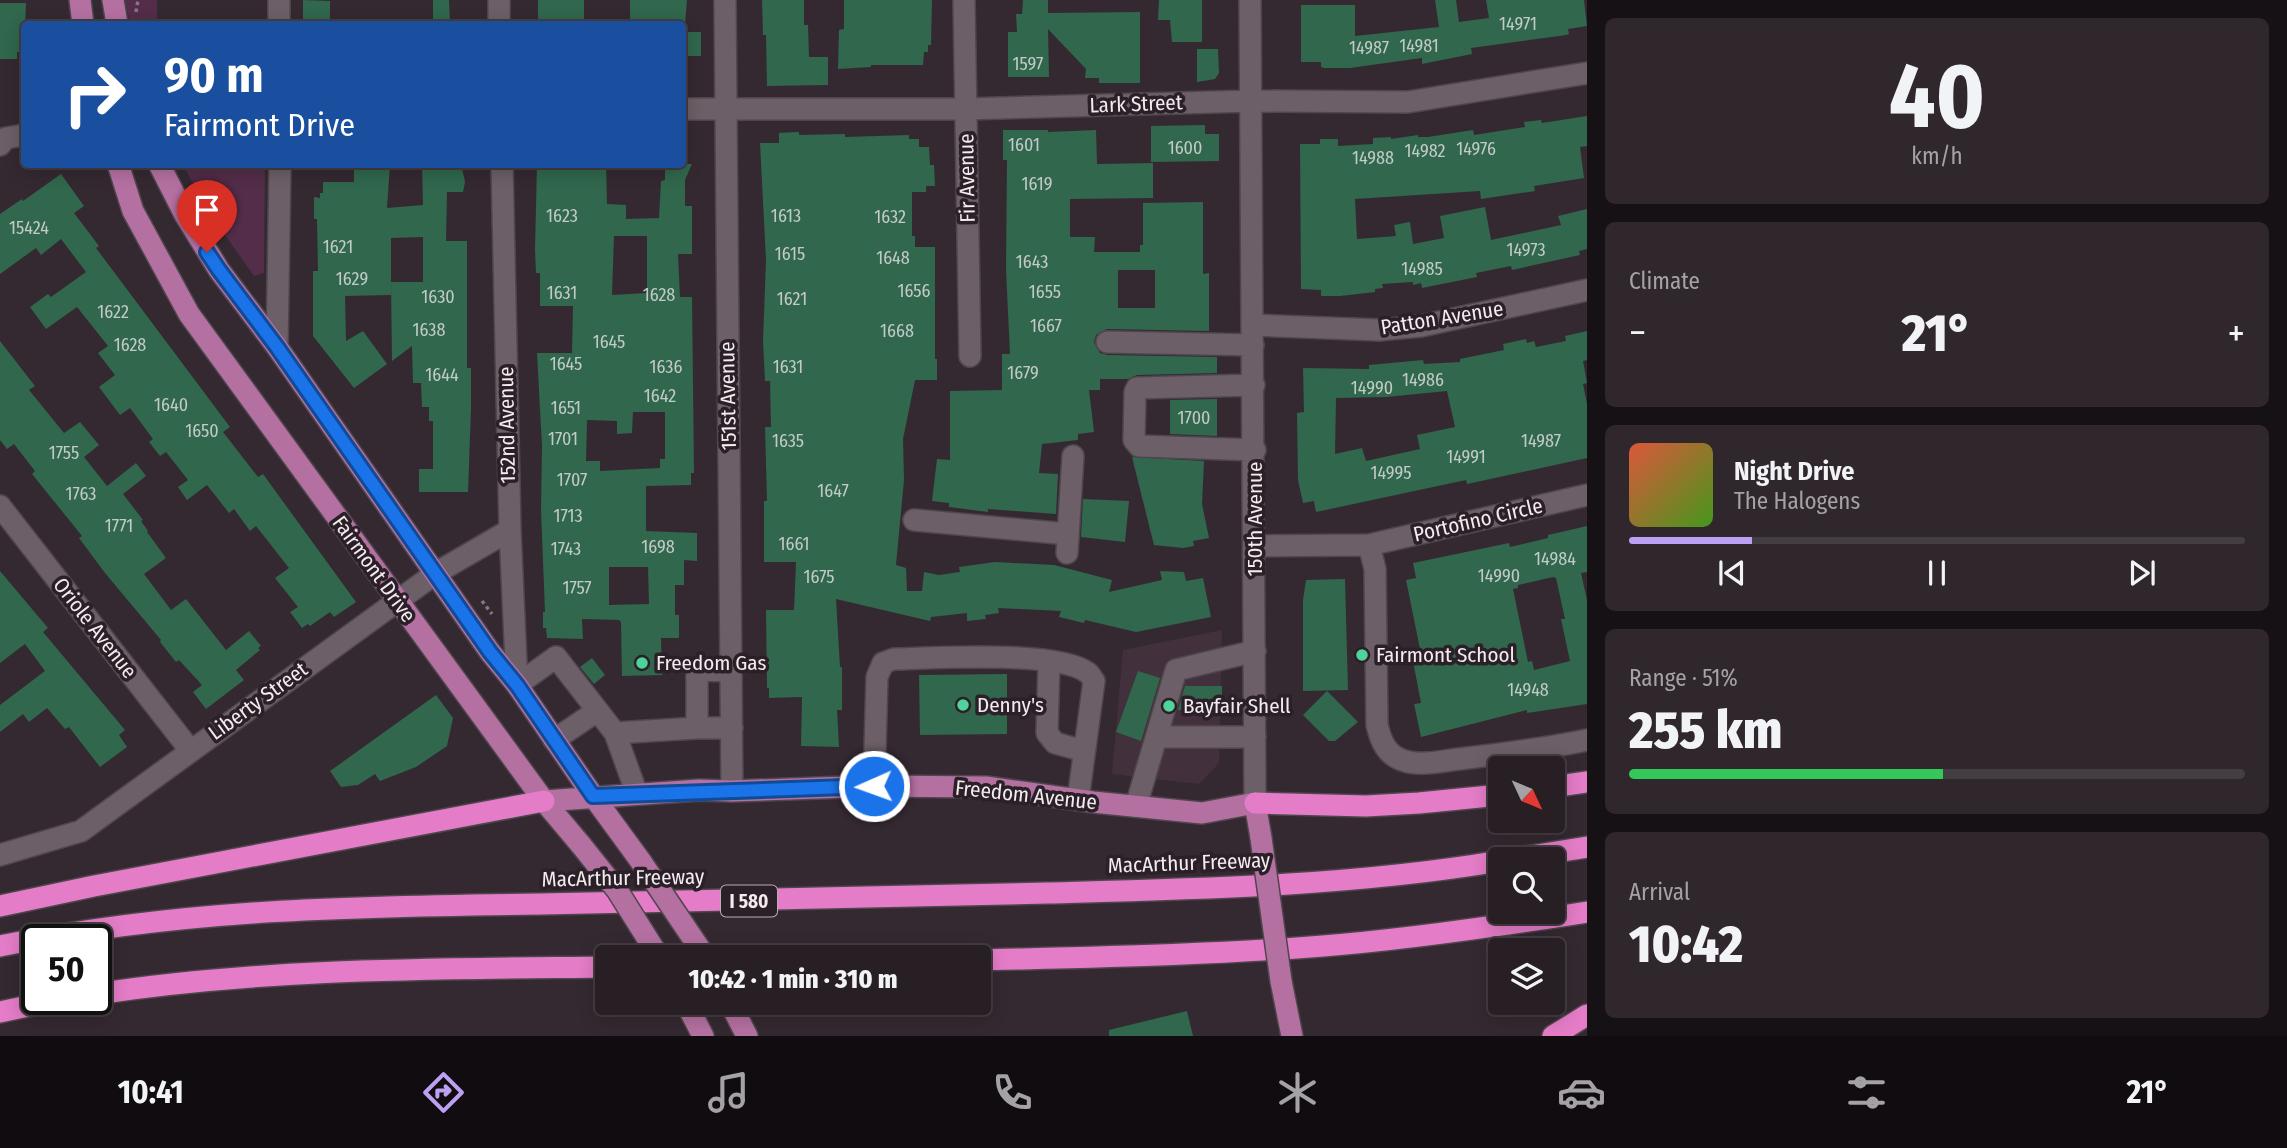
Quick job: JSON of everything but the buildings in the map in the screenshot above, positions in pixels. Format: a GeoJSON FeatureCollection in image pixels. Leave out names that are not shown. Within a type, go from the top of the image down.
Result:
{"type":"FeatureCollection","features":[{"type":"Feature","properties":{"kind":"highway"},"geometry":{"type":"LineString","coordinates":[[1565,785],[1587,782]]}},
{"type":"Feature","properties":{"kind":"highway"},"geometry":{"type":"LineString","coordinates":[[1255,803],[1366,806],[1488,795]]}},
{"type":"Feature","properties":{"kind":"highway"},"geometry":{"type":"LineString","coordinates":[[0,906],[544,800]]}},
{"type":"Feature","properties":{"kind":"highway"},"geometry":{"type":"LineString","coordinates":[[1565,851],[1587,847]]}},
{"type":"Feature","properties":{"kind":"highway","name":"MacArthur Freeway"},"geometry":{"type":"LineString","coordinates":[[0,946],[148,921],[250,912],[382,906],[789,900],[1192,889],[1335,880],[1488,862]]}},
{"type":"Feature","properties":{"kind":"highway"},"geometry":{"type":"LineString","coordinates":[[991,960],[1165,955],[1324,946],[1418,936],[1587,912]]}},
{"type":"Feature","properties":{"kind":"highway"},"geometry":{"type":"LineString","coordinates":[[112,992],[265,975],[355,970],[595,967]]}},
{"type":"Feature","properties":{"kind":"highway"},"geometry":{"type":"LineString","coordinates":[[0,1012],[21,1008]]}},
{"type":"Feature","properties":{"kind":"highway"},"geometry":{"type":"LineString","coordinates":[[1553,1036],[1587,1015]]}},
{"type":"Feature","properties":{"kind":"main road"},"geometry":{"type":"LineString","coordinates":[[80,0],[83,21]]}},
{"type":"Feature","properties":{"kind":"main road"},"geometry":{"type":"LineString","coordinates":[[113,0],[116,21]]}},
{"type":"Feature","properties":{"kind":"main road","name":"Fairmont Drive"},"geometry":{"type":"LineString","coordinates":[[119,168],[133,211],[189,314],[544,800],[617,890],[651,945]]}},
{"type":"Feature","properties":{"kind":"main road"},"geometry":{"type":"LineString","coordinates":[[161,168],[185,215],[219,270],[277,347],[490,652],[517,685],[697,945]]}},
{"type":"Feature","properties":{"kind":"main road","name":"Freedom Avenue"},"geometry":{"type":"LineString","coordinates":[[544,800],[874,786],[986,786],[1078,800],[1208,813],[1255,803]]}},
{"type":"Feature","properties":{"kind":"main road","name":"150th Avenue"},"geometry":{"type":"LineString","coordinates":[[1255,803],[1281,981],[1292,1036]]}},
{"type":"Feature","properties":{"kind":"main road"},"geometry":{"type":"LineString","coordinates":[[692,1015],[703,1036]]}},
{"type":"Feature","properties":{"kind":"main road"},"geometry":{"type":"LineString","coordinates":[[736,1015],[747,1036]]}},
{"type":"Feature","properties":{"kind":"street"},"geometry":{"type":"LineString","coordinates":[[279,0],[279,21]]}},
{"type":"Feature","properties":{"kind":"street"},"geometry":{"type":"LineString","coordinates":[[499,0],[499,21]]}},
{"type":"Feature","properties":{"kind":"street","name":"151st Avenue"},"geometry":{"type":"LineString","coordinates":[[725,0],[732,791]]}},
{"type":"Feature","properties":{"kind":"street","name":"Fir Avenue"},"geometry":{"type":"LineString","coordinates":[[964,0],[970,356]]}},
{"type":"Feature","properties":{"kind":"street","name":"150th Avenue"},"geometry":{"type":"LineString","coordinates":[[1250,0],[1255,450],[1255,803]]}},
{"type":"Feature","properties":{"kind":"street","name":"Lark Street"},"geometry":{"type":"LineString","coordinates":[[686,109],[965,109],[1251,102],[1408,103],[1587,73]]}},
{"type":"Feature","properties":{"kind":"street"},"geometry":{"type":"LineString","coordinates":[[277,347],[280,168]]}},
{"type":"Feature","properties":{"kind":"street","name":"152nd Avenue"},"geometry":{"type":"LineString","coordinates":[[502,168],[510,530],[517,685]]}},
{"type":"Feature","properties":{"kind":"street","name":"Patton Avenue"},"geometry":{"type":"LineString","coordinates":[[1107,342],[1421,326],[1587,290]]}},
{"type":"Feature","properties":{"kind":"street"},"geometry":{"type":"LineString","coordinates":[[1254,385],[1137,388],[1134,440],[1139,446],[1255,450]]}},
{"type":"Feature","properties":{"kind":"street"},"geometry":{"type":"LineString","coordinates":[[914,520],[1068,544],[1073,456]]}},
{"type":"Feature","properties":{"kind":"street","name":"Portofino Circle"},"geometry":{"type":"LineString","coordinates":[[1255,546],[1369,545],[1587,495]]}},
{"type":"Feature","properties":{"kind":"street","name":"Oriole Avenue"},"geometry":{"type":"LineString","coordinates":[[0,506],[190,750]]}},
{"type":"Feature","properties":{"kind":"street","name":"Liberty Street"},"geometry":{"type":"LineString","coordinates":[[0,855],[81,831],[436,573],[510,530]]}},
{"type":"Feature","properties":{"kind":"street"},"geometry":{"type":"LineString","coordinates":[[1369,545],[1375,569],[1377,725],[1381,741],[1391,754],[1405,761],[1426,763],[1531,751],[1587,740]]}},
{"type":"Feature","properties":{"kind":"street"},"geometry":{"type":"LineString","coordinates":[[1136,806],[1177,670],[1255,651]]}},
{"type":"Feature","properties":{"kind":"street"},"geometry":{"type":"LineString","coordinates":[[517,685],[556,657],[615,733],[636,794]]}},
{"type":"Feature","properties":{"kind":"street"},"geometry":{"type":"LineString","coordinates":[[874,786],[877,677],[883,663],[894,659],[1016,657],[1071,664],[1089,673],[1094,681],[1078,800]]}},
{"type":"Feature","properties":{"kind":"street"},"geometry":{"type":"LineString","coordinates":[[1049,662],[1047,733],[1055,743],[1084,751]]}},
{"type":"Feature","properties":{"kind":"street"},"geometry":{"type":"LineString","coordinates":[[696,728],[697,670],[731,671]]}},
{"type":"Feature","properties":{"kind":"street"},"geometry":{"type":"LineString","coordinates":[[554,740],[597,711]]}},
{"type":"Feature","properties":{"kind":"street"},"geometry":{"type":"LineString","coordinates":[[615,733],[732,728]]}},
{"type":"Feature","properties":{"kind":"street"},"geometry":{"type":"LineString","coordinates":[[1158,737],[1255,737]]}},
{"type":"Feature","properties":{"kind":"path"},"geometry":{"type":"LineString","coordinates":[[474,591],[500,624]]}},
{"type":"Feature","properties":{"kind":"shaded area"},"geometry":{"type":"Polygon","coordinates":[[[125,0],[157,0],[157,21],[129,21],[125,0]]]}},
{"type":"Feature","properties":{"kind":"shaded area"},"geometry":{"type":"Polygon","coordinates":[[[185,168],[265,168],[264,273],[254,276],[208,211],[185,168]]]}},
{"type":"Feature","properties":{"kind":"shaded area","name":"Bayfair Shell"},"geometry":{"type":"Polygon","coordinates":[[[1222,630],[1219,763],[1199,784],[1112,774],[1123,650],[1222,630]]]}},
{"type":"Feature","properties":{"kind":"place","name":"Fairmont School"},"geometry":{"type":"Point","coordinates":[1362,655]}},
{"type":"Feature","properties":{"kind":"place","name":"Freedom Gas"},"geometry":{"type":"Point","coordinates":[642,663]}},
{"type":"Feature","properties":{"kind":"place","name":"Denny's"},"geometry":{"type":"Point","coordinates":[963,705]}},
{"type":"Feature","properties":{"kind":"place","name":"Bayfair Shell"},"geometry":{"type":"Point","coordinates":[1169,706]}},
{"type":"Feature","properties":{"kind":"route"},"geometry":{"type":"LineString","coordinates":[[207,252],[277,347],[490,652],[517,685],[593,796],[699,790],[874,786]]}}]}
